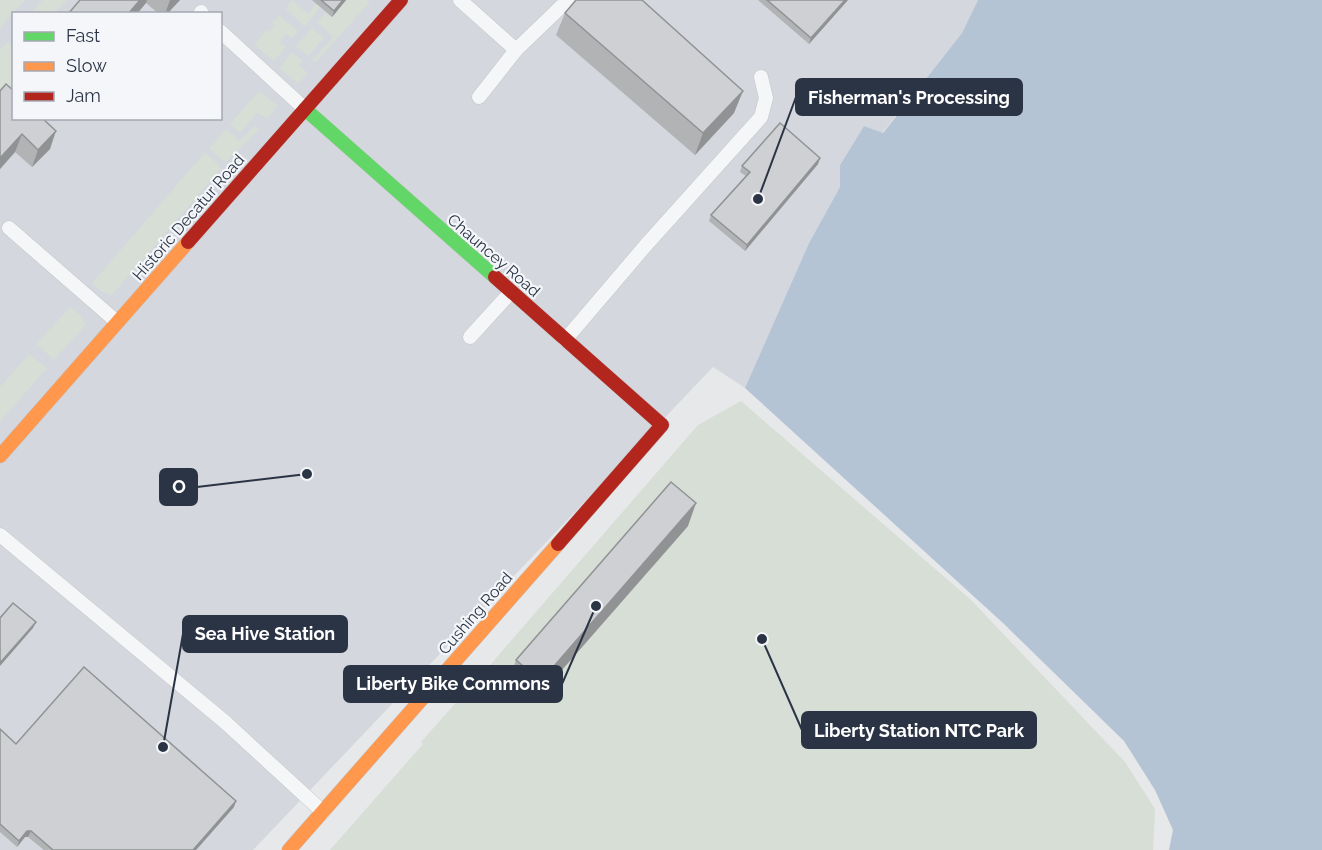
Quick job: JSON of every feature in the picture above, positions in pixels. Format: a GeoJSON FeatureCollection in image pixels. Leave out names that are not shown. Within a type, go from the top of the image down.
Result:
{"type":"FeatureCollection","features":[{"type":"Feature","properties":{"kind":"street","name":"Historic Decatur Road"},"geometry":{"type":"LineString","coordinates":[[0,456],[401,0]]}},
{"type":"Feature","properties":{"kind":"street","name":"Chauncey Road"},"geometry":{"type":"LineString","coordinates":[[305,109],[662,425]]}},
{"type":"Feature","properties":{"kind":"street","name":"Cushing Road"},"geometry":{"type":"LineString","coordinates":[[289,850],[662,425]]}},
{"type":"Feature","properties":{"kind":"lane"},"geometry":{"type":"LineString","coordinates":[[460,0],[516,50]]}},
{"type":"Feature","properties":{"kind":"lane"},"geometry":{"type":"LineString","coordinates":[[479,97],[516,50],[568,0]]}},
{"type":"Feature","properties":{"kind":"lane"},"geometry":{"type":"LineString","coordinates":[[222,33],[305,109]]}},
{"type":"Feature","properties":{"kind":"lane"},"geometry":{"type":"LineString","coordinates":[[565,340],[646,245],[761,117],[766,98],[761,77]]}},
{"type":"Feature","properties":{"kind":"lane"},"geometry":{"type":"LineString","coordinates":[[9,228],[117,322]]}},
{"type":"Feature","properties":{"kind":"lane"},"geometry":{"type":"LineString","coordinates":[[470,337],[511,292]]}},
{"type":"Feature","properties":{"kind":"lane"},"geometry":{"type":"LineString","coordinates":[[0,535],[225,722],[323,812]]}},
{"type":"Feature","properties":{"kind":"shaded area"},"geometry":{"type":"Polygon","coordinates":[[[0,0],[978,0],[962,33],[882,133],[864,126],[840,165],[840,187],[809,243],[745,388],[713,367],[253,850],[0,850],[0,0]]]}},
{"type":"Feature","properties":{"kind":"shaded area"},"geometry":{"type":"Polygon","coordinates":[[[0,0],[25,0],[12,12],[0,28],[0,0]]]}},
{"type":"Feature","properties":{"kind":"shaded area"},"geometry":{"type":"Polygon","coordinates":[[[42,0],[67,0],[56,12],[32,12],[42,0]]]}},
{"type":"Feature","properties":{"kind":"shaded area"},"geometry":{"type":"Polygon","coordinates":[[[292,0],[308,14],[316,4],[320,8],[305,26],[285,9],[292,0]]]}},
{"type":"Feature","properties":{"kind":"shaded area"},"geometry":{"type":"Polygon","coordinates":[[[346,0],[370,2],[316,62],[312,60],[333,37],[317,22],[326,13],[332,17],[346,0]]]}},
{"type":"Feature","properties":{"kind":"shaded area"},"geometry":{"type":"Polygon","coordinates":[[[279,15],[298,31],[292,38],[286,34],[280,43],[286,47],[274,61],[254,45],[266,30],[269,32],[274,25],[272,23],[279,15]]]}},
{"type":"Feature","properties":{"kind":"shaded area"},"geometry":{"type":"Polygon","coordinates":[[[312,28],[324,38],[308,56],[296,46],[312,28]]]}},
{"type":"Feature","properties":{"kind":"shaded area"},"geometry":{"type":"Polygon","coordinates":[[[8,41],[12,45],[12,85],[0,99],[0,50],[8,41]]]}},
{"type":"Feature","properties":{"kind":"shaded area"},"geometry":{"type":"Polygon","coordinates":[[[292,52],[303,61],[299,65],[308,73],[298,84],[279,68],[292,52]]]}},
{"type":"Feature","properties":{"kind":"shaded area"},"geometry":{"type":"Polygon","coordinates":[[[259,91],[278,106],[267,118],[257,113],[240,133],[230,124],[259,91]]]}},
{"type":"Feature","properties":{"kind":"shaded area"},"geometry":{"type":"Polygon","coordinates":[[[254,126],[259,129],[227,161],[223,161],[209,149],[226,129],[240,141],[254,126]]]}},
{"type":"Feature","properties":{"kind":"shaded area"},"geometry":{"type":"Polygon","coordinates":[[[205,152],[221,169],[112,295],[99,290],[92,283],[205,152]]]}},
{"type":"Feature","properties":{"kind":"shaded area"},"geometry":{"type":"Polygon","coordinates":[[[70,307],[80,315],[86,325],[54,360],[36,344],[70,307]]]}},
{"type":"Feature","properties":{"kind":"shaded area"},"geometry":{"type":"Polygon","coordinates":[[[29,354],[47,368],[0,422],[0,387],[29,354]]]}},
{"type":"Feature","properties":{"kind":"shaded area"},"geometry":{"type":"Polygon","coordinates":[[[741,401],[971,600],[1125,762],[1155,809],[1153,850],[330,850],[423,744],[421,742],[468,689],[471,690],[478,682],[477,680],[698,425],[741,401]]]}},
{"type":"Feature","properties":{"kind":"water"},"geometry":{"type":"Polygon","coordinates":[[[978,0],[1322,0],[1322,850],[1169,850],[1173,830],[1155,790],[1124,741],[1003,623],[745,388],[809,243],[840,187],[840,165],[864,126],[883,133],[962,33],[978,0]]]}},
{"type":"Feature","properties":{"kind":"building"},"geometry":{"type":"Polygon","coordinates":[[[80,0],[140,0],[130,12],[70,12],[80,0]]]}},
{"type":"Feature","properties":{"kind":"building"},"geometry":{"type":"Polygon","coordinates":[[[321,0],[343,0],[334,11],[321,0]]]}},
{"type":"Feature","properties":{"kind":"building"},"geometry":{"type":"Polygon","coordinates":[[[576,0],[642,0],[743,91],[703,133],[565,13],[576,0]]]}},
{"type":"Feature","properties":{"kind":"building"},"geometry":{"type":"Polygon","coordinates":[[[767,0],[845,0],[811,38],[767,0]]]}},
{"type":"Feature","properties":{"kind":"building"},"geometry":{"type":"Polygon","coordinates":[[[6,84],[12,89],[12,120],[44,120],[56,131],[38,150],[22,134],[0,158],[0,91],[6,84]]]}},
{"type":"Feature","properties":{"kind":"building"},"geometry":{"type":"Polygon","coordinates":[[[780,123],[820,158],[747,245],[711,215],[750,172],[742,166],[780,123]]]}},
{"type":"Feature","properties":{"kind":"building"},"geometry":{"type":"Polygon","coordinates":[[[671,482],[696,503],[541,681],[516,660],[671,482]]]}},
{"type":"Feature","properties":{"kind":"building"},"geometry":{"type":"Polygon","coordinates":[[[13,603],[36,622],[0,663],[0,618],[13,603]]]}},
{"type":"Feature","properties":{"kind":"building"},"geometry":{"type":"Polygon","coordinates":[[[84,667],[236,801],[193,850],[53,850],[31,831],[27,831],[19,841],[0,824],[0,729],[16,744],[84,667]]]}},
{"type":"Feature","properties":{"kind":"traffic: fast"},"geometry":{"type":"LineString","coordinates":[[305,109],[495,277]]}},
{"type":"Feature","properties":{"kind":"traffic: slow"},"geometry":{"type":"LineString","coordinates":[[0,456],[188,242]]}},
{"type":"Feature","properties":{"kind":"traffic: slow"},"geometry":{"type":"LineString","coordinates":[[289,850],[558,544]]}},
{"type":"Feature","properties":{"kind":"traffic: jam"},"geometry":{"type":"LineString","coordinates":[[188,242],[401,0]]}},
{"type":"Feature","properties":{"kind":"traffic: jam"},"geometry":{"type":"LineString","coordinates":[[495,277],[662,425],[558,544]]}},
{"type":"Feature","properties":{"kind":"place","name":"Fisherman's Processing"},"geometry":{"type":"Point","coordinates":[758,199]}},
{"type":"Feature","properties":{"kind":"place","name":"O"},"geometry":{"type":"Point","coordinates":[307,474]}},
{"type":"Feature","properties":{"kind":"place","name":"Liberty Bike Commons"},"geometry":{"type":"Point","coordinates":[596,606]}},
{"type":"Feature","properties":{"kind":"place","name":"Liberty Station NTC Park"},"geometry":{"type":"Point","coordinates":[762,639]}},
{"type":"Feature","properties":{"kind":"place","name":"Sea Hive Station"},"geometry":{"type":"Point","coordinates":[163,747]}}]}
